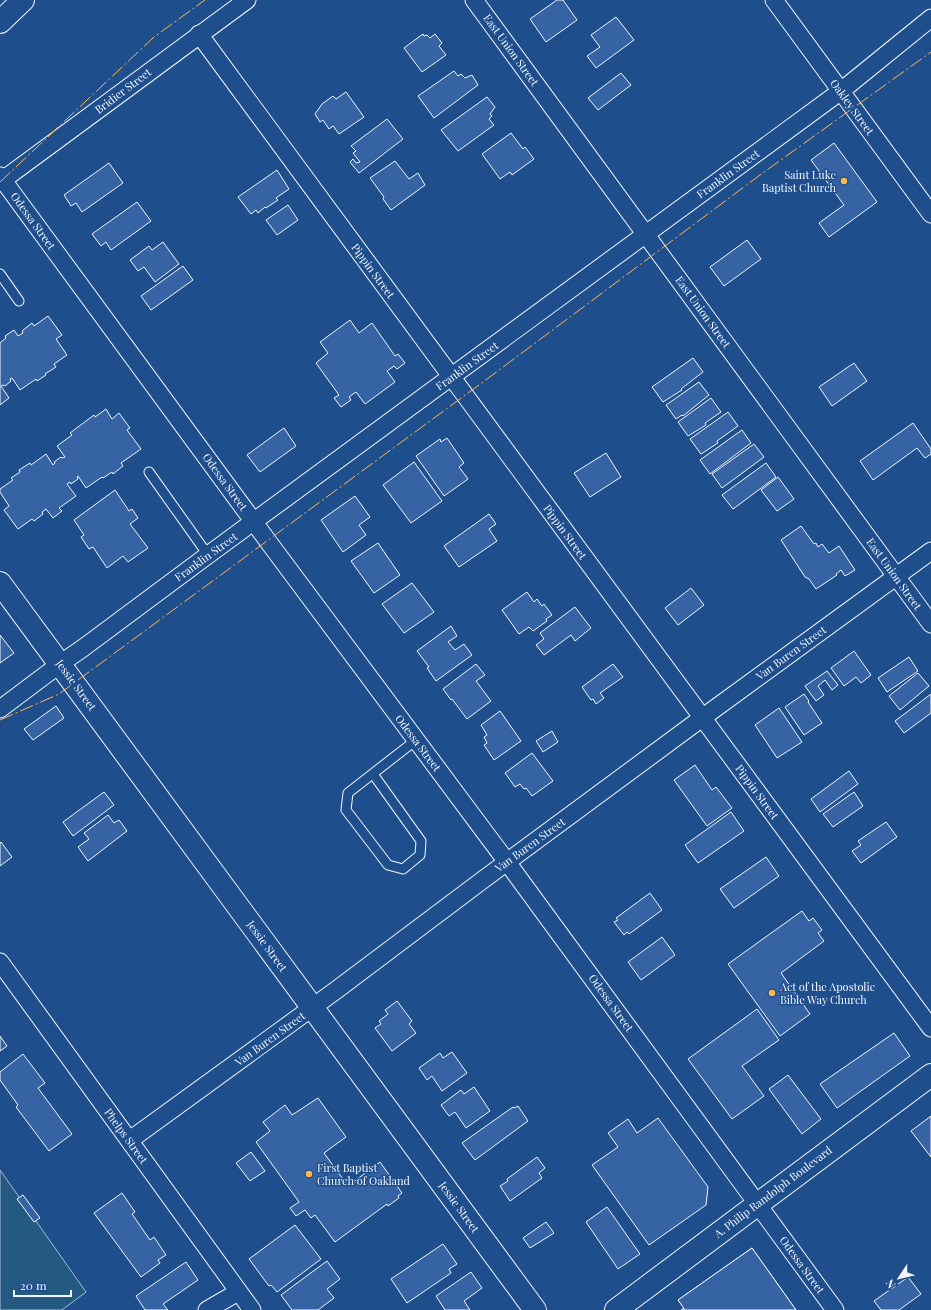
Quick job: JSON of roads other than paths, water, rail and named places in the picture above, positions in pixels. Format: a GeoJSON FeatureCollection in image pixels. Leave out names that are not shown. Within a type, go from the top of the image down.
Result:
{"type":"FeatureCollection","features":[{"type":"Feature","properties":{"kind":"main road"},"geometry":{"type":"LineString","coordinates":[[0,22],[23,0]]}},
{"type":"Feature","properties":{"kind":"main road"},"geometry":{"type":"LineString","coordinates":[[0,22],[32,0]]}},
{"type":"Feature","properties":{"kind":"main road","name":"Jessie Street"},"geometry":{"type":"LineString","coordinates":[[0,583],[535,1310]]}},
{"type":"Feature","properties":{"kind":"main road","name":"A. Philip Randolph Boulevard"},"geometry":{"type":"LineString","coordinates":[[616,1310],[931,1075]]}},
{"type":"Feature","properties":{"kind":"street","name":"Bridier Street"},"geometry":{"type":"LineString","coordinates":[[1,180],[246,0]]}},
{"type":"Feature","properties":{"kind":"street","name":"East Union Street"},"geometry":{"type":"LineString","coordinates":[[474,0],[931,624]]}},
{"type":"Feature","properties":{"kind":"street","name":"Oakley Street"},"geometry":{"type":"LineString","coordinates":[[774,0],[931,214]]}},
{"type":"Feature","properties":{"kind":"street","name":"Franklin Street"},"geometry":{"type":"LineString","coordinates":[[0,709],[841,91],[931,18]]}},
{"type":"Feature","properties":{"kind":"street","name":"Pippin Street"},"geometry":{"type":"LineString","coordinates":[[199,34],[931,1028]]}},
{"type":"Feature","properties":{"kind":"street","name":"Odessa Street"},"geometry":{"type":"LineString","coordinates":[[1,180],[507,862],[835,1310]]}},
{"type":"Feature","properties":{"kind":"street","name":"Van Buren Street"},"geometry":{"type":"LineString","coordinates":[[130,1140],[312,1008],[702,718],[931,551]]}},
{"type":"Feature","properties":{"kind":"street","name":"Phelps Street"},"geometry":{"type":"LineString","coordinates":[[0,962],[252,1310]]}},
{"type":"Feature","properties":{"kind":"street"},"geometry":{"type":"LineString","coordinates":[[207,1310],[238,1292]]}},
{"type":"Feature","properties":{"kind":"lane"},"geometry":{"type":"LineString","coordinates":[[0,274],[19,301]]}},
{"type":"Feature","properties":{"kind":"lane"},"geometry":{"type":"LineString","coordinates":[[149,472],[208,555]]}},
{"type":"Feature","properties":{"kind":"lane"},"geometry":{"type":"LineString","coordinates":[[372,774],[421,841],[420,855],[403,869],[388,865],[346,810],[348,793],[372,774],[416,740]]}},
{"type":"Feature","properties":{"kind":"place","name":"Saint Luke Baptist Church"},"geometry":{"type":"Point","coordinates":[844,181]}},
{"type":"Feature","properties":{"kind":"place","name":"Act of the Apostolic Bible Way Church"},"geometry":{"type":"Point","coordinates":[772,993]}},
{"type":"Feature","properties":{"kind":"place","name":"First Baptist Church of Oakland"},"geometry":{"type":"Point","coordinates":[309,1174]}}]}
